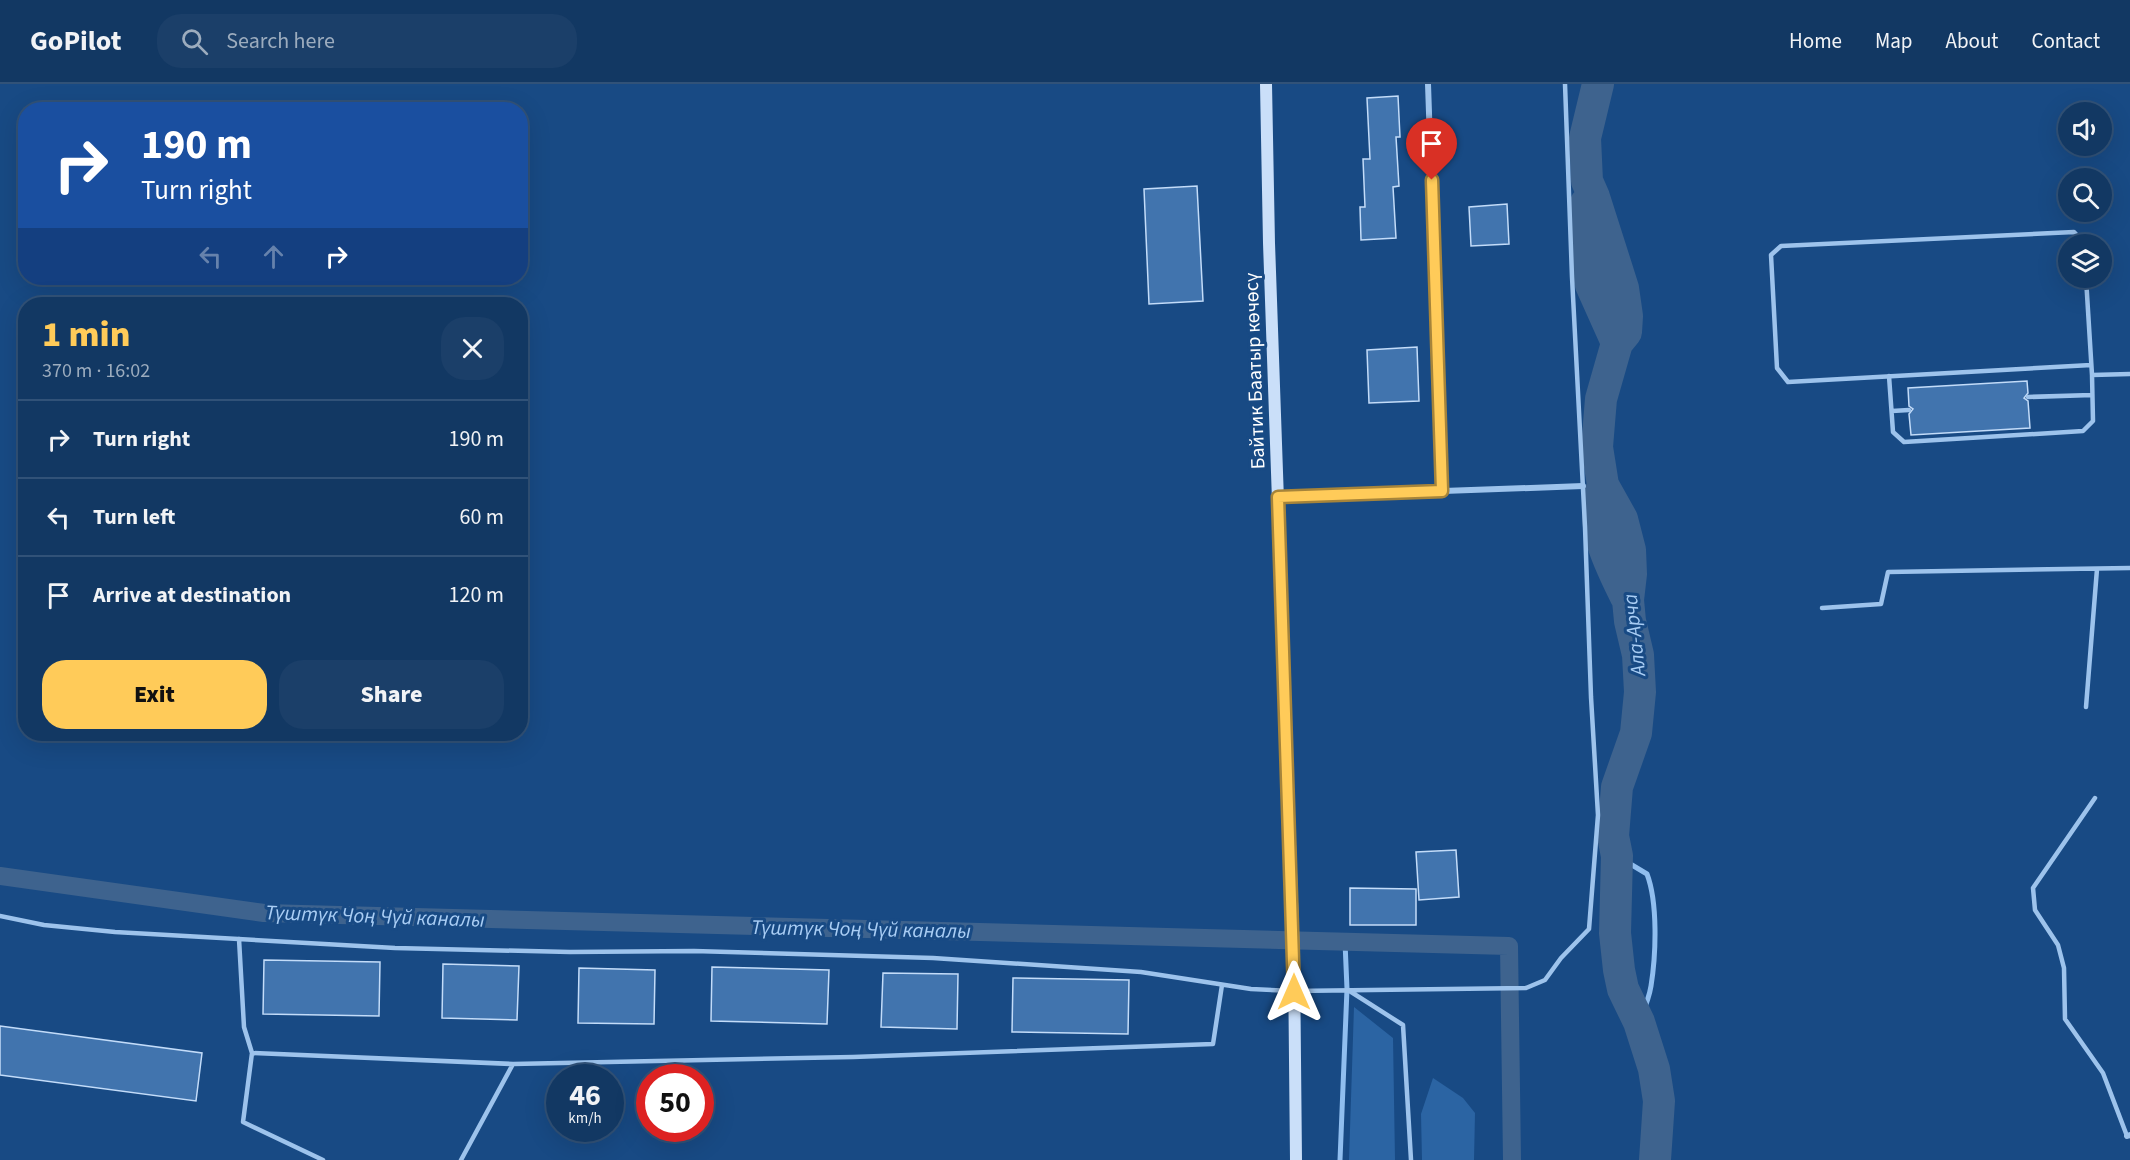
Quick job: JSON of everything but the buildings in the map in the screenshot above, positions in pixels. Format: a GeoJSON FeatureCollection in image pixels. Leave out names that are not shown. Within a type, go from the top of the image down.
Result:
{"type":"FeatureCollection","features":[{"type":"Feature","properties":{"kind":"main road","name":"Байтик Баатыр көчөсү"},"geometry":{"type":"LineString","coordinates":[[1266,84],[1294,959],[1296,1160]]}},
{"type":"Feature","properties":{"kind":"street"},"geometry":{"type":"LineString","coordinates":[[1428,84],[1442,491]]}},
{"type":"Feature","properties":{"kind":"street"},"geometry":{"type":"LineString","coordinates":[[1278,497],[1583,486]]}},
{"type":"Feature","properties":{"kind":"lane"},"geometry":{"type":"LineString","coordinates":[[0,916],[44,925],[115,932],[395,948],[570,952],[694,951],[933,958],[1141,972],[1251,989],[1294,992],[1347,989],[1526,988],[1545,980],[1561,958],[1589,929],[1598,815],[1565,84]]}},
{"type":"Feature","properties":{"kind":"lane"},"geometry":{"type":"LineString","coordinates":[[2076,234],[2074,232],[1781,246],[1770,255],[1777,368],[1788,381],[2091,365]]}},
{"type":"Feature","properties":{"kind":"lane"},"geometry":{"type":"LineString","coordinates":[[1889,376],[1893,432],[1904,442],[2083,431],[2093,421],[2087,288]]}},
{"type":"Feature","properties":{"kind":"lane"},"geometry":{"type":"LineString","coordinates":[[2092,375],[2130,374]]}},
{"type":"Feature","properties":{"kind":"lane"},"geometry":{"type":"LineString","coordinates":[[2028,396],[2092,395]]}},
{"type":"Feature","properties":{"kind":"lane"},"geometry":{"type":"LineString","coordinates":[[1892,411],[1909,410]]}},
{"type":"Feature","properties":{"kind":"lane"},"geometry":{"type":"LineString","coordinates":[[1822,608],[1881,604],[1888,572],[2130,568]]}},
{"type":"Feature","properties":{"kind":"lane"},"geometry":{"type":"LineString","coordinates":[[2086,707],[2097,569]]}},
{"type":"Feature","properties":{"kind":"lane"},"geometry":{"type":"LineString","coordinates":[[2095,798],[2032,888],[2035,910],[2058,945],[2064,968],[2065,1019],[2103,1073],[2129,1136]]}},
{"type":"Feature","properties":{"kind":"lane"},"geometry":{"type":"LineString","coordinates":[[239,939],[244,1027],[252,1053],[243,1122],[323,1160]]}},
{"type":"Feature","properties":{"kind":"lane"},"geometry":{"type":"LineString","coordinates":[[252,1053],[513,1064],[865,1057],[1213,1044],[1222,985]]}},
{"type":"Feature","properties":{"kind":"lane"},"geometry":{"type":"LineString","coordinates":[[1347,989],[1403,1025],[1411,1160]]}},
{"type":"Feature","properties":{"kind":"lane"},"geometry":{"type":"LineString","coordinates":[[461,1160],[513,1064]]}},
{"type":"Feature","properties":{"kind":"shaded area"},"geometry":{"type":"Polygon","coordinates":[[[1354,1007],[1393,1038],[1395,1160],[1349,1160],[1354,1007]]]}},
{"type":"Feature","properties":{"kind":"shaded area"},"geometry":{"type":"Polygon","coordinates":[[[1433,1078],[1463,1098],[1475,1113],[1474,1160],[1422,1160],[1421,1114],[1433,1078]]]}},
{"type":"Feature","properties":{"kind":"waterway","name":"Ала-Арча"},"geometry":{"type":"LineString","coordinates":[[1598,84],[1585,138],[1587,181],[1623,288],[1627,316],[1626,332],[1617,343],[1601,399],[1597,447],[1603,485],[1622,519],[1630,550],[1631,574],[1628,600],[1638,655],[1640,692],[1636,733],[1617,787],[1613,836],[1617,856],[1615,933],[1623,989],[1639,1022],[1654,1069],[1659,1101],[1655,1160]]}},
{"type":"Feature","properties":{"kind":"waterway"},"geometry":{"type":"LineString","coordinates":[[1586,203],[1586,267],[1591,285],[1617,343]]}},
{"type":"Feature","properties":{"kind":"waterway"},"geometry":{"type":"LineString","coordinates":[[1603,485],[1599,500],[1599,528],[1607,556],[1626,597]]}},
{"type":"Feature","properties":{"kind":"waterway"},"geometry":{"type":"LineString","coordinates":[[1617,856],[1647,874],[1653,899],[1655,929],[1653,973],[1649,995],[1639,1022]]}},
{"type":"Feature","properties":{"kind":"waterway","name":"Түштүк Чоң Чүй каналы"},"geometry":{"type":"LineString","coordinates":[[0,876],[264,913],[1509,946],[1512,1160]]}},
{"type":"Feature","properties":{"kind":"waterway"},"geometry":{"type":"LineString","coordinates":[[1340,1160],[1347,989],[1345,942]]}},
{"type":"Feature","properties":{"kind":"route"},"geometry":{"type":"LineString","coordinates":[[1294,992],[1278,497],[1442,491],[1432,180]]}}]}
